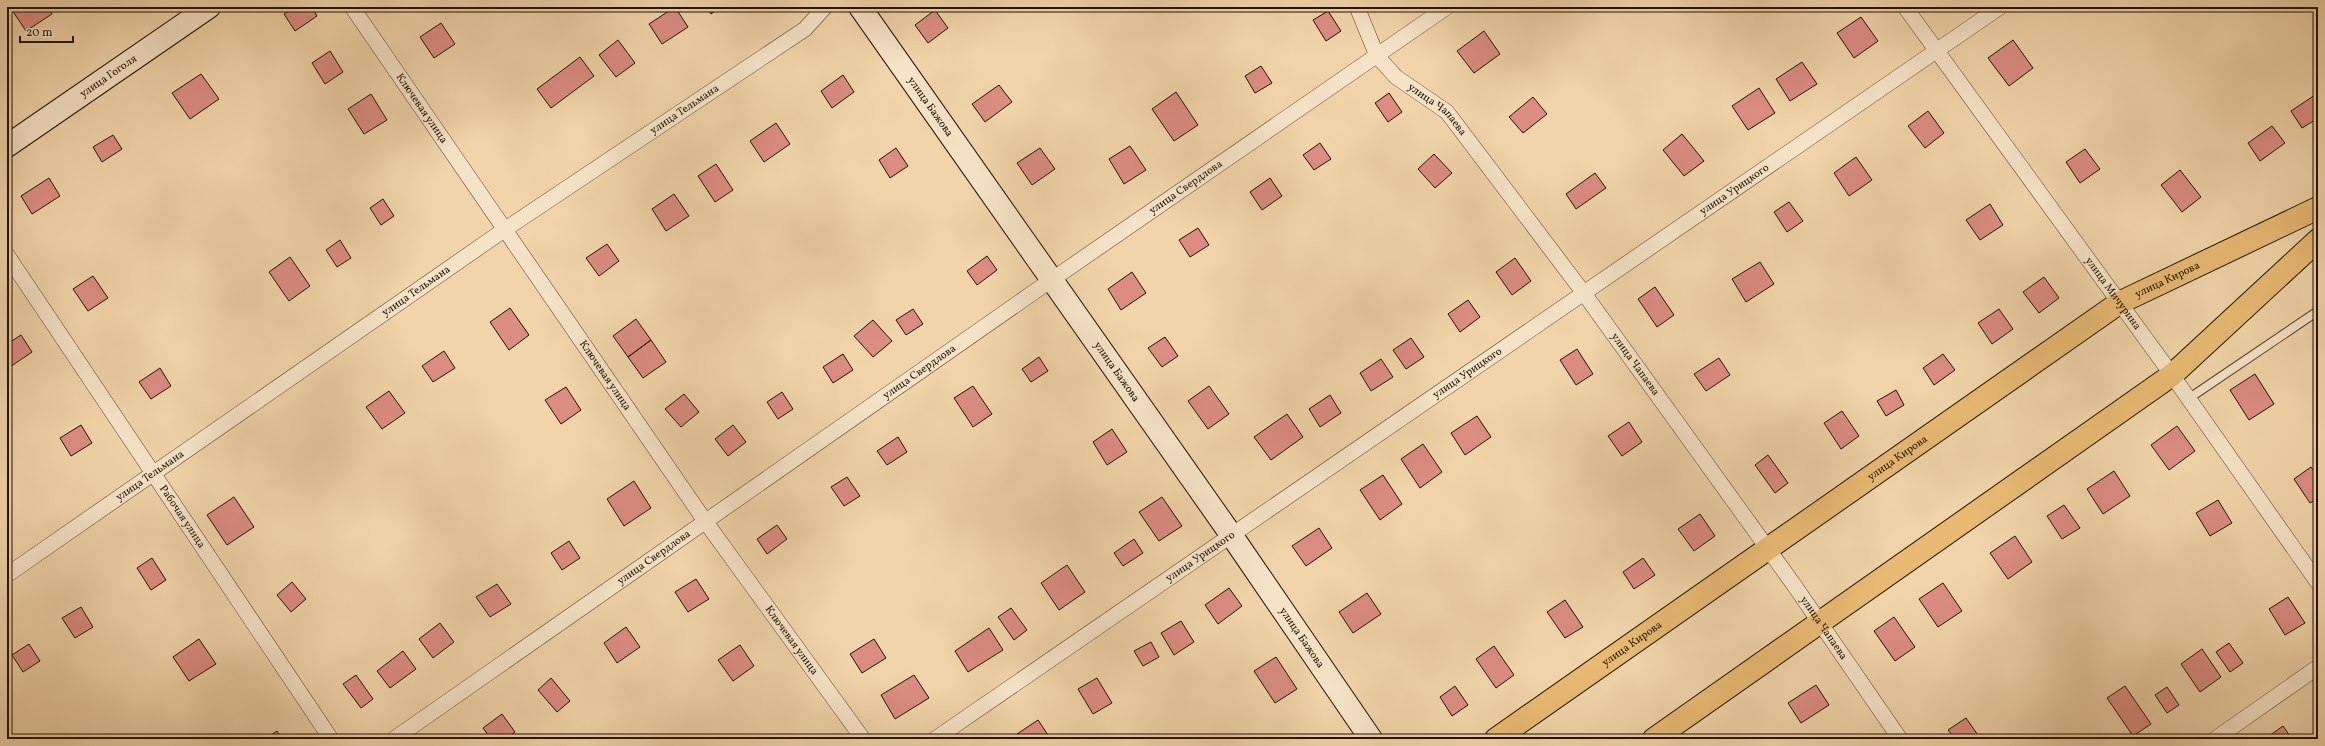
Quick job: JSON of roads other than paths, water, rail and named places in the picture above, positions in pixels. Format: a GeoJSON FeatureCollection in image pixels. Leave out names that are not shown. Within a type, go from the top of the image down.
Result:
{"type":"FeatureCollection","features":[{"type":"Feature","properties":{"kind":"main road","name":"улица Кирова"},"geometry":{"type":"LineString","coordinates":[[1496,739],[2120,303],[2318,208]]}},
{"type":"Feature","properties":{"kind":"main road"},"geometry":{"type":"LineString","coordinates":[[1654,739],[2172,375],[2318,240]]}},
{"type":"Feature","properties":{"kind":"street","name":"улица Гоголя"},"geometry":{"type":"LineString","coordinates":[[7,146],[209,7]]}},
{"type":"Feature","properties":{"kind":"street","name":"Ключевая улица"},"geometry":{"type":"LineString","coordinates":[[352,7],[705,521],[863,739]]}},
{"type":"Feature","properties":{"kind":"street","name":"улица Тельмана"},"geometry":{"type":"LineString","coordinates":[[7,575],[153,472],[504,230],[805,29],[825,7]]}},
{"type":"Feature","properties":{"kind":"street","name":"улица Бажова"},"geometry":{"type":"LineString","coordinates":[[860,7],[1232,536],[1370,739]]}},
{"type":"Feature","properties":{"kind":"street","name":"улица Чапаева"},"geometry":{"type":"LineString","coordinates":[[1357,7],[1377,56],[1396,77],[1447,112],[1583,292],[1768,549],[1900,739]]}},
{"type":"Feature","properties":{"kind":"street","name":"улица Свердлова"},"geometry":{"type":"LineString","coordinates":[[394,739],[1051,280],[1447,7]]}},
{"type":"Feature","properties":{"kind":"street","name":"улица Мичурина"},"geometry":{"type":"LineString","coordinates":[[1905,7],[2172,375],[2318,583]]}},
{"type":"Feature","properties":{"kind":"street","name":"улица Урицкого"},"geometry":{"type":"LineString","coordinates":[[935,739],[1232,536],[1583,292],[1937,52],[2000,7]]}},
{"type":"Feature","properties":{"kind":"street","name":"Рабочая улица"},"geometry":{"type":"LineString","coordinates":[[7,254],[332,739]]}},
{"type":"Feature","properties":{"kind":"street"},"geometry":{"type":"LineString","coordinates":[[2215,739],[2318,667]]}},
{"type":"Feature","properties":{"kind":"lane"},"geometry":{"type":"LineString","coordinates":[[2188,399],[2318,311]]}}]}
